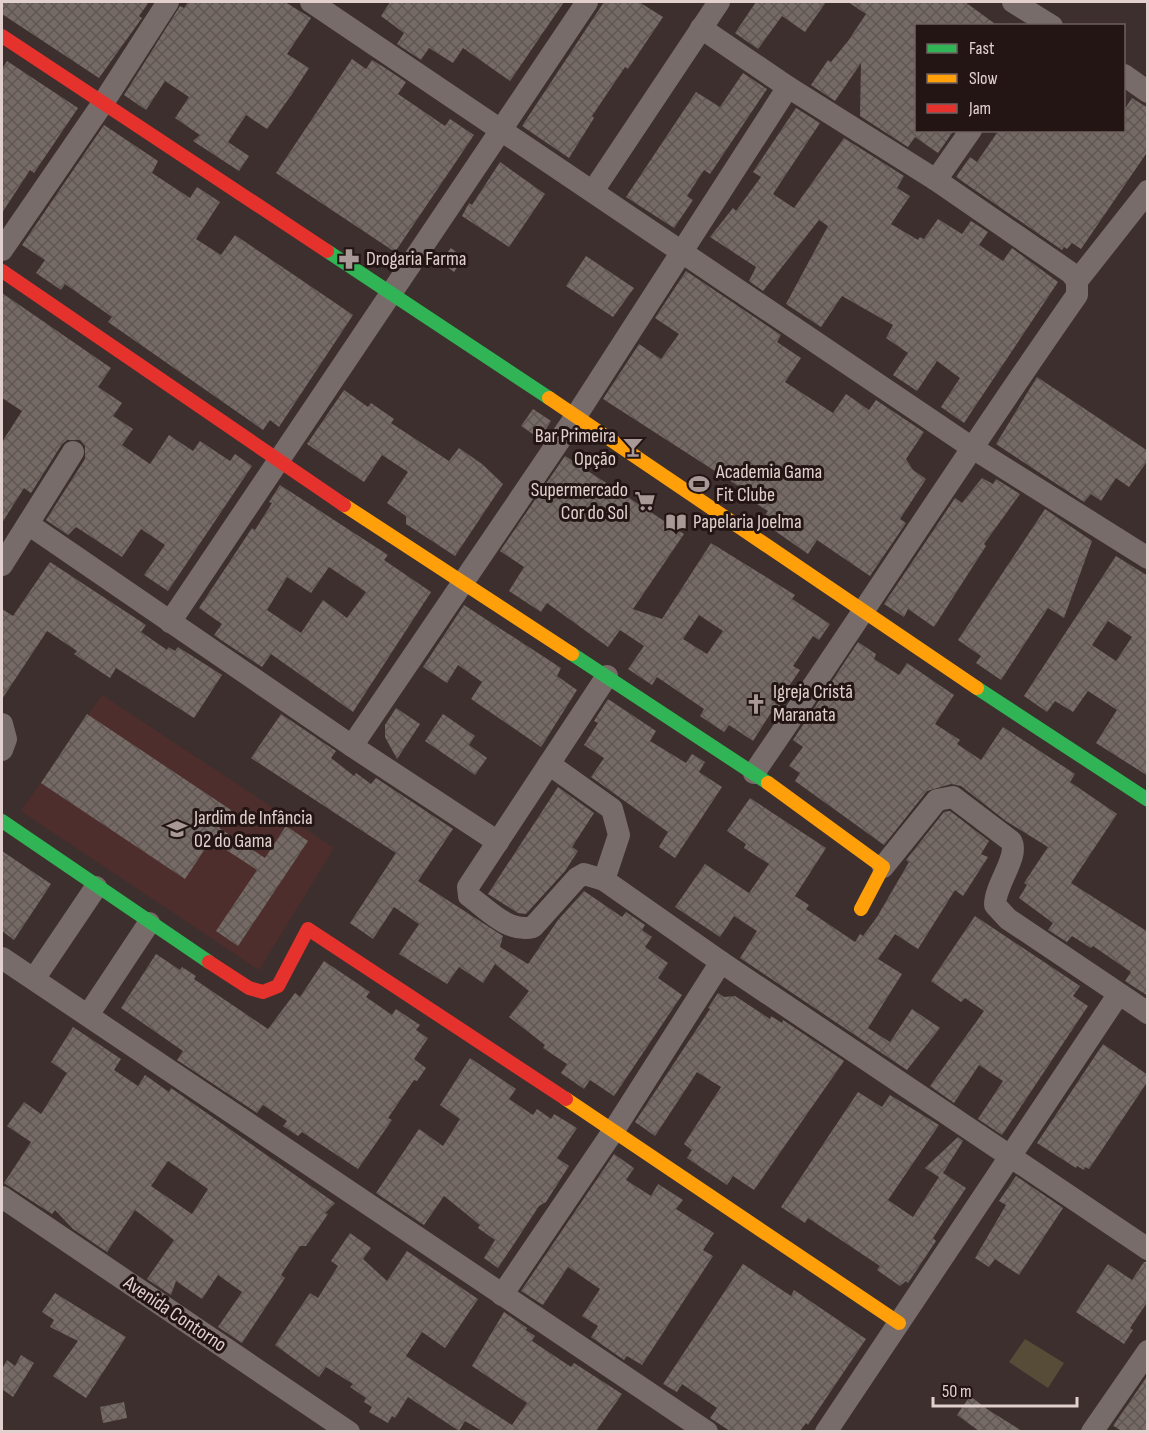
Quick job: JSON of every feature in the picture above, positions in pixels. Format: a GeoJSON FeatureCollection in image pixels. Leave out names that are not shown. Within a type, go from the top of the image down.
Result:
{"type":"FeatureCollection","features":[{"type":"Feature","properties":{"kind":"street"},"geometry":{"type":"LineString","coordinates":[[2,250],[103,103],[168,2]]}},
{"type":"Feature","properties":{"kind":"street"},"geometry":{"type":"LineString","coordinates":[[311,2],[971,447],[1148,558]]}},
{"type":"Feature","properties":{"kind":"street"},"geometry":{"type":"LineString","coordinates":[[170,622],[587,2]]}},
{"type":"Feature","properties":{"kind":"street"},"geometry":{"type":"LineString","coordinates":[[593,191],[719,2]]}},
{"type":"Feature","properties":{"kind":"street"},"geometry":{"type":"LineString","coordinates":[[1013,2],[1048,24]]}},
{"type":"Feature","properties":{"kind":"street"},"geometry":{"type":"LineString","coordinates":[[701,28],[788,87],[936,180],[1071,273],[1077,281],[1077,295],[971,447],[864,614],[754,773]]}},
{"type":"Feature","properties":{"kind":"street"},"geometry":{"type":"LineString","coordinates":[[2,36],[576,416],[864,614],[1147,800]]}},
{"type":"Feature","properties":{"kind":"street"},"geometry":{"type":"LineString","coordinates":[[1125,76],[1148,92]]}},
{"type":"Feature","properties":{"kind":"street"},"geometry":{"type":"LineString","coordinates":[[352,746],[576,416],[788,87]]}},
{"type":"Feature","properties":{"kind":"street"},"geometry":{"type":"LineString","coordinates":[[936,180],[970,132]]}},
{"type":"Feature","properties":{"kind":"street"},"geometry":{"type":"LineString","coordinates":[[1077,281],[1148,190]]}},
{"type":"Feature","properties":{"kind":"street"},"geometry":{"type":"LineString","coordinates":[[2,271],[277,461],[754,773],[883,867]]}},
{"type":"Feature","properties":{"kind":"street"},"geometry":{"type":"LineString","coordinates":[[2,565],[73,452]]}},
{"type":"Feature","properties":{"kind":"street"},"geometry":{"type":"LineString","coordinates":[[28,524],[352,746],[498,842]]}},
{"type":"Feature","properties":{"kind":"street"},"geometry":{"type":"LineString","coordinates":[[607,676],[468,887],[469,896],[510,926],[524,929],[533,927],[577,878],[584,874],[604,880],[721,962],[1148,1249]]}},
{"type":"Feature","properties":{"kind":"street"},"geometry":{"type":"LineString","coordinates":[[2,724],[6,739],[2,750]]}},
{"type":"Feature","properties":{"kind":"street"},"geometry":{"type":"LineString","coordinates":[[549,764],[612,809],[619,835],[604,880]]}},
{"type":"Feature","properties":{"kind":"street"},"geometry":{"type":"LineString","coordinates":[[861,909],[883,867],[937,800],[953,797],[1011,841],[1014,846],[1013,855],[995,892],[995,904],[1008,919],[1148,1013]]}},
{"type":"Feature","properties":{"kind":"street"},"geometry":{"type":"LineString","coordinates":[[2,821],[148,923],[249,988],[263,992],[278,986],[308,929],[614,1130],[899,1323]]}},
{"type":"Feature","properties":{"kind":"street"},"geometry":{"type":"LineString","coordinates":[[34,979],[96,887]]}},
{"type":"Feature","properties":{"kind":"street"},"geometry":{"type":"LineString","coordinates":[[88,1015],[148,923]]}},
{"type":"Feature","properties":{"kind":"street"},"geometry":{"type":"LineString","coordinates":[[2,958],[707,1431]]}},
{"type":"Feature","properties":{"kind":"street"},"geometry":{"type":"LineString","coordinates":[[502,1295],[614,1130],[721,962]]}},
{"type":"Feature","properties":{"kind":"street"},"geometry":{"type":"LineString","coordinates":[[826,1431],[1118,995]]}},
{"type":"Feature","properties":{"kind":"street","name":"Avenida Contorno"},"geometry":{"type":"LineString","coordinates":[[2,1197],[350,1431]]}},
{"type":"Feature","properties":{"kind":"street"},"geometry":{"type":"LineString","coordinates":[[1092,1431],[1148,1351]]}},
{"type":"Feature","properties":{"kind":"shaded area","name":"Jardim de Infância 02 do Gama"},"geometry":{"type":"Polygon","coordinates":[[[102,695],[334,848],[259,970],[21,811],[102,695]]]}},
{"type":"Feature","properties":{"kind":"shaded area"},"geometry":{"type":"Polygon","coordinates":[[[1025,1339],[1064,1363],[1048,1388],[1009,1362],[1025,1339]]]}},
{"type":"Feature","properties":{"kind":"building"},"geometry":{"type":"Polygon","coordinates":[[[2,2],[149,2],[139,16],[142,18],[99,78],[2,14],[2,2]]]}},
{"type":"Feature","properties":{"kind":"building"},"geometry":{"type":"Polygon","coordinates":[[[188,2],[285,2],[311,18],[287,54],[309,68],[292,94],[267,129],[246,115],[228,142],[249,156],[239,171],[193,141],[200,135],[175,118],[189,97],[165,81],[146,110],[124,95],[180,6],[184,8],[188,2]]]}},
{"type":"Feature","properties":{"kind":"building"},"geometry":{"type":"Polygon","coordinates":[[[390,2],[564,2],[510,81],[463,48],[453,63],[429,48],[421,60],[397,44],[404,33],[381,16],[390,2]]]}},
{"type":"Feature","properties":{"kind":"building"},"geometry":{"type":"Polygon","coordinates":[[[604,2],[639,2],[663,17],[628,69],[625,67],[592,116],[594,118],[569,158],[522,126],[604,2]]]}},
{"type":"Feature","properties":{"kind":"building"},"geometry":{"type":"Polygon","coordinates":[[[756,2],[826,2],[805,32],[782,16],[758,49],[735,33],[756,2]]]}},
{"type":"Feature","properties":{"kind":"building"},"geometry":{"type":"Polygon","coordinates":[[[848,2],[965,2],[995,24],[915,24],[915,132],[953,132],[938,153],[915,137],[908,147],[860,116],[861,63],[835,101],[811,85],[828,60],[831,62],[848,41],[866,14],[848,2]]]}},
{"type":"Feature","properties":{"kind":"building"},"geometry":{"type":"Polygon","coordinates":[[[352,59],[366,69],[372,60],[382,66],[406,82],[398,94],[445,126],[450,119],[474,135],[395,252],[276,173],[352,59]]]}},
{"type":"Feature","properties":{"kind":"building"},"geometry":{"type":"Polygon","coordinates":[[[7,61],[78,108],[34,173],[30,170],[2,213],[2,69],[7,61]]]}},
{"type":"Feature","properties":{"kind":"building"},"geometry":{"type":"Polygon","coordinates":[[[743,73],[767,89],[710,174],[704,170],[687,196],[693,200],[674,228],[626,197],[696,92],[720,107],[743,73]]]}},
{"type":"Feature","properties":{"kind":"building"},"geometry":{"type":"Polygon","coordinates":[[[1132,98],[1148,108],[1148,151],[1081,249],[1072,243],[1067,249],[1064,247],[1062,250],[956,177],[970,157],[977,162],[998,132],[1125,132],[1125,108],[1132,98]]]}},
{"type":"Feature","properties":{"kind":"building"},"geometry":{"type":"Polygon","coordinates":[[[796,108],[820,123],[773,194],[794,208],[844,138],[904,176],[897,188],[910,196],[891,224],[918,240],[920,237],[924,239],[938,219],[962,234],[971,221],[988,232],[979,245],[1003,261],[1012,248],[1058,282],[964,423],[941,407],[960,378],[937,361],[917,391],[893,375],[908,353],[886,338],[893,325],[842,296],[821,327],[786,304],[828,226],[819,220],[763,291],[749,281],[756,267],[710,237],[733,208],[736,211],[761,177],[753,172],[796,108]]]}},
{"type":"Feature","properties":{"kind":"building"},"geometry":{"type":"Polygon","coordinates":[[[104,125],[158,161],[152,173],[190,198],[197,187],[220,202],[196,239],[221,255],[235,235],[353,315],[279,427],[270,420],[263,430],[108,322],[112,317],[65,284],[61,290],[36,273],[45,260],[22,245],[104,125]]]}},
{"type":"Feature","properties":{"kind":"building"},"geometry":{"type":"Polygon","coordinates":[[[500,162],[545,194],[509,247],[462,216],[469,203],[472,205],[500,162]]]}},
{"type":"Feature","properties":{"kind":"building"},"geometry":{"type":"Polygon","coordinates":[[[451,248],[464,257],[454,272],[440,262],[451,248]]]}},
{"type":"Feature","properties":{"kind":"building"},"geometry":{"type":"Polygon","coordinates":[[[586,256],[634,288],[613,317],[566,286],[586,256]]]}},
{"type":"Feature","properties":{"kind":"building"},"geometry":{"type":"Polygon","coordinates":[[[686,271],[781,335],[777,342],[801,358],[785,382],[833,413],[846,394],[869,410],[876,400],[924,432],[906,459],[913,470],[926,479],[900,519],[906,523],[870,576],[817,540],[808,554],[761,521],[768,511],[743,495],[746,491],[603,399],[639,344],[661,359],[679,334],[655,318],[686,271]]]}},
{"type":"Feature","properties":{"kind":"building"},"geometry":{"type":"Polygon","coordinates":[[[2,293],[111,368],[98,387],[122,403],[113,416],[133,429],[122,445],[150,464],[169,435],[193,451],[200,441],[230,461],[235,454],[252,466],[168,591],[144,575],[165,545],[141,529],[122,557],[76,527],[68,535],[46,520],[85,459],[85,446],[80,440],[67,440],[62,444],[31,493],[24,488],[2,523],[2,442],[22,411],[2,398],[2,293]]]}},
{"type":"Feature","properties":{"kind":"building"},"geometry":{"type":"Polygon","coordinates":[[[1037,377],[1148,451],[1148,460],[1129,487],[1116,478],[1101,501],[1091,494],[1084,502],[996,444],[1037,377]]]}},
{"type":"Feature","properties":{"kind":"building"},"geometry":{"type":"Polygon","coordinates":[[[344,390],[368,407],[371,403],[394,419],[391,423],[449,461],[459,448],[482,464],[503,484],[455,556],[406,524],[406,516],[387,503],[408,472],[382,455],[364,482],[307,444],[344,390]]]}},
{"type":"Feature","properties":{"kind":"building"},"geometry":{"type":"Polygon","coordinates":[[[533,409],[551,421],[540,439],[521,426],[533,409]]]}},
{"type":"Feature","properties":{"kind":"building"},"geometry":{"type":"Polygon","coordinates":[[[565,456],[684,534],[633,609],[662,619],[711,543],[795,595],[792,599],[830,624],[819,640],[813,636],[793,666],[800,670],[787,689],[792,693],[779,713],[774,708],[753,741],[729,725],[724,732],[700,716],[704,709],[657,677],[652,685],[628,669],[644,646],[620,630],[608,647],[547,603],[541,612],[509,591],[524,567],[500,551],[565,456]],[[699,615],[683,639],[707,654],[723,631],[699,615]]]}},
{"type":"Feature","properties":{"kind":"building"},"geometry":{"type":"Polygon","coordinates":[[[982,478],[993,484],[996,479],[1020,494],[984,544],[986,546],[934,627],[908,609],[904,617],[884,604],[955,498],[962,503],[982,478]]]}},
{"type":"Feature","properties":{"kind":"building"},"geometry":{"type":"Polygon","coordinates":[[[280,485],[388,555],[384,560],[431,592],[353,712],[271,654],[262,667],[221,640],[214,635],[222,624],[199,608],[252,528],[255,530],[272,503],[269,502],[280,485]],[[329,567],[311,593],[287,577],[267,610],[301,633],[323,600],[347,618],[366,592],[329,567]]]}},
{"type":"Feature","properties":{"kind":"building"},"geometry":{"type":"Polygon","coordinates":[[[1045,509],[1092,541],[1064,618],[1048,608],[1001,680],[976,663],[981,656],[958,640],[1045,509]]]}},
{"type":"Feature","properties":{"kind":"building"},"geometry":{"type":"Polygon","coordinates":[[[1116,556],[1148,576],[1148,776],[1096,743],[1117,710],[1088,691],[1073,712],[1055,701],[1047,712],[1024,696],[1116,556]],[[1108,621],[1092,645],[1116,661],[1132,637],[1108,621]]]}},
{"type":"Feature","properties":{"kind":"building"},"geometry":{"type":"Polygon","coordinates":[[[50,562],[146,625],[141,632],[167,650],[168,647],[175,651],[178,647],[222,675],[194,718],[116,668],[110,678],[74,654],[77,651],[47,631],[2,699],[2,609],[13,616],[50,562]]]}},
{"type":"Feature","properties":{"kind":"building"},"geometry":{"type":"Polygon","coordinates":[[[464,605],[561,668],[557,676],[577,690],[541,747],[471,699],[482,682],[458,665],[447,683],[423,667],[464,605]]]}},
{"type":"Feature","properties":{"kind":"building"},"geometry":{"type":"Polygon","coordinates":[[[858,642],[876,654],[874,659],[899,675],[907,663],[954,695],[935,724],[960,740],[957,744],[981,760],[1003,727],[1075,774],[1070,782],[1117,814],[1071,883],[1148,932],[1148,996],[1125,981],[1131,972],[1093,946],[1091,948],[1072,936],[1067,942],[1048,930],[1053,923],[1019,898],[1027,885],[1024,883],[1048,847],[1006,821],[961,786],[951,784],[927,791],[884,845],[795,781],[800,773],[789,766],[803,747],[793,740],[858,642]]]}},
{"type":"Feature","properties":{"kind":"building"},"geometry":{"type":"Polygon","coordinates":[[[608,699],[656,731],[650,741],[686,763],[692,754],[705,762],[699,772],[722,787],[675,858],[659,847],[668,832],[591,777],[604,758],[584,745],[598,723],[594,721],[608,699]]]}},
{"type":"Feature","properties":{"kind":"building"},"geometry":{"type":"Polygon","coordinates":[[[396,708],[420,724],[397,759],[385,737],[385,725],[396,708]]]}},
{"type":"Feature","properties":{"kind":"building"},"geometry":{"type":"Polygon","coordinates":[[[87,714],[231,810],[219,828],[265,858],[286,826],[308,841],[238,946],[216,931],[257,870],[211,840],[185,879],[41,783],[87,714]]]}},
{"type":"Feature","properties":{"kind":"building"},"geometry":{"type":"Polygon","coordinates":[[[281,714],[336,751],[331,758],[354,776],[356,773],[371,784],[376,778],[453,829],[418,881],[503,936],[500,947],[528,964],[558,920],[584,891],[622,917],[626,912],[645,925],[642,930],[652,937],[645,947],[668,963],[658,978],[682,995],[614,1096],[590,1080],[584,1089],[561,1073],[567,1064],[543,1048],[545,1045],[509,1017],[529,991],[495,964],[483,983],[459,967],[447,984],[399,954],[419,924],[394,907],[373,939],[350,923],[396,853],[251,758],[281,714]]]}},
{"type":"Feature","properties":{"kind":"building"},"geometry":{"type":"Polygon","coordinates":[[[443,714],[475,736],[469,745],[487,758],[475,775],[425,741],[443,714]]]}},
{"type":"Feature","properties":{"kind":"building"},"geometry":{"type":"Polygon","coordinates":[[[558,787],[594,813],[572,847],[578,851],[565,871],[526,914],[518,913],[488,894],[558,787]]]}},
{"type":"Feature","properties":{"kind":"building"},"geometry":{"type":"Polygon","coordinates":[[[750,798],[826,848],[795,896],[809,905],[806,909],[855,942],[860,934],[863,936],[877,917],[909,862],[906,860],[944,812],[950,811],[989,841],[981,854],[988,857],[963,896],[955,890],[918,949],[895,934],[878,959],[902,974],[868,1028],[890,1042],[912,1009],[940,1028],[907,1070],[740,958],[757,931],[734,916],[720,937],[675,907],[705,864],[749,893],[769,864],[744,848],[746,844],[727,831],[750,798]]]}},
{"type":"Feature","properties":{"kind":"building"},"geometry":{"type":"Polygon","coordinates":[[[2,851],[51,884],[14,940],[2,931],[2,851]]]}},
{"type":"Feature","properties":{"kind":"building"},"geometry":{"type":"Polygon","coordinates":[[[975,916],[1080,986],[1073,996],[1088,1006],[1002,1135],[978,1119],[1003,1081],[979,1065],[954,1103],[930,1086],[984,1011],[965,998],[961,1002],[931,981],[975,916]]]}},
{"type":"Feature","properties":{"kind":"building"},"geometry":{"type":"Polygon","coordinates":[[[156,954],[180,970],[182,967],[196,976],[194,979],[268,1029],[295,993],[300,997],[324,961],[370,992],[366,997],[392,1015],[396,1009],[420,1025],[416,1030],[428,1038],[414,1059],[426,1068],[417,1081],[414,1080],[388,1118],[392,1120],[358,1169],[302,1132],[298,1136],[283,1126],[287,1121],[263,1105],[257,1113],[177,1060],[183,1051],[121,1008],[156,954]]]}},
{"type":"Feature","properties":{"kind":"building"},"geometry":{"type":"Polygon","coordinates":[[[718,993],[724,997],[735,996],[770,1019],[771,1016],[782,1023],[783,1020],[844,1061],[754,1190],[733,1176],[727,1185],[687,1158],[692,1150],[684,1144],[721,1087],[697,1072],[655,1136],[635,1122],[710,1009],[708,1008],[718,993]]]}},
{"type":"Feature","properties":{"kind":"building"},"geometry":{"type":"Polygon","coordinates":[[[73,1027],[121,1059],[114,1070],[138,1086],[145,1075],[169,1092],[171,1088],[335,1203],[325,1213],[328,1214],[306,1246],[300,1246],[281,1275],[285,1278],[242,1343],[218,1327],[242,1292],[218,1275],[202,1299],[176,1281],[171,1295],[147,1279],[174,1240],[135,1210],[107,1252],[73,1229],[55,1210],[52,1214],[4,1183],[31,1142],[7,1126],[24,1102],[41,1114],[67,1073],[51,1062],[73,1027]],[[168,1161],[151,1186],[192,1214],[208,1189],[168,1161]]]}},
{"type":"Feature","properties":{"kind":"building"},"geometry":{"type":"Polygon","coordinates":[[[1103,1044],[1148,1075],[1148,1081],[1089,1169],[1085,1167],[1084,1170],[1077,1166],[1076,1168],[1037,1143],[1103,1044]]]}},
{"type":"Feature","properties":{"kind":"building"},"geometry":{"type":"Polygon","coordinates":[[[470,1058],[516,1089],[509,1099],[533,1115],[537,1109],[551,1119],[554,1114],[577,1128],[557,1158],[569,1166],[498,1268],[484,1258],[495,1240],[478,1228],[480,1225],[444,1196],[424,1225],[376,1193],[419,1129],[443,1146],[460,1119],[440,1105],[470,1058]]]}},
{"type":"Feature","properties":{"kind":"building"},"geometry":{"type":"Polygon","coordinates":[[[858,1092],[882,1107],[890,1095],[939,1125],[888,1200],[913,1217],[939,1177],[925,1168],[958,1137],[963,1141],[943,1173],[966,1188],[933,1238],[936,1241],[908,1283],[906,1281],[900,1286],[877,1270],[880,1266],[808,1218],[805,1223],[781,1207],[858,1092]]]}},
{"type":"Feature","properties":{"kind":"building"},"geometry":{"type":"Polygon","coordinates":[[[614,1154],[634,1168],[626,1180],[651,1196],[658,1184],[683,1200],[676,1209],[714,1233],[703,1250],[713,1256],[642,1365],[627,1356],[624,1360],[591,1337],[598,1326],[582,1316],[600,1289],[568,1267],[543,1305],[521,1291],[614,1154]]]}},
{"type":"Feature","properties":{"kind":"building"},"geometry":{"type":"Polygon","coordinates":[[[1016,1176],[1063,1208],[1019,1275],[995,1259],[989,1267],[975,1258],[1006,1205],[999,1201],[1016,1176]]]}},
{"type":"Feature","properties":{"kind":"building"},"geometry":{"type":"Polygon","coordinates":[[[350,1233],[371,1248],[363,1259],[387,1281],[407,1251],[478,1299],[445,1348],[422,1332],[406,1356],[512,1425],[527,1403],[472,1366],[504,1312],[535,1336],[532,1341],[571,1367],[574,1363],[622,1394],[596,1431],[482,1431],[465,1421],[459,1431],[408,1397],[395,1418],[392,1416],[388,1423],[369,1412],[372,1407],[364,1402],[366,1398],[350,1387],[353,1384],[326,1367],[319,1377],[275,1345],[310,1293],[318,1298],[338,1266],[331,1261],[350,1233]]]}},
{"type":"Feature","properties":{"kind":"building"},"geometry":{"type":"Polygon","coordinates":[[[1144,1262],[1148,1262],[1148,1301],[1130,1328],[1133,1330],[1124,1344],[1076,1312],[1108,1264],[1132,1280],[1144,1262]]]}},
{"type":"Feature","properties":{"kind":"building"},"geometry":{"type":"Polygon","coordinates":[[[743,1264],[791,1296],[794,1290],[866,1339],[808,1425],[806,1423],[800,1431],[730,1431],[710,1418],[717,1408],[682,1384],[677,1392],[663,1384],[743,1264]]]}},
{"type":"Feature","properties":{"kind":"building"},"geometry":{"type":"Polygon","coordinates":[[[55,1293],[126,1337],[86,1398],[53,1376],[78,1341],[50,1327],[54,1320],[42,1312],[55,1293]]]}},
{"type":"Feature","properties":{"kind":"building"},"geometry":{"type":"Polygon","coordinates":[[[21,1355],[34,1363],[13,1397],[2,1389],[2,1369],[7,1360],[15,1366],[21,1355]]]}},
{"type":"Feature","properties":{"kind":"building"},"geometry":{"type":"Polygon","coordinates":[[[1148,1375],[1148,1431],[1122,1431],[1113,1426],[1148,1375]]]}},
{"type":"Feature","properties":{"kind":"building"},"geometry":{"type":"Polygon","coordinates":[[[970,1396],[1022,1431],[979,1431],[957,1415],[970,1396]]]}},
{"type":"Feature","properties":{"kind":"building"},"geometry":{"type":"Polygon","coordinates":[[[124,1402],[127,1418],[103,1423],[100,1407],[124,1402]]]}},
{"type":"Feature","properties":{"kind":"traffic: fast"},"geometry":{"type":"LineString","coordinates":[[327,251],[549,398]]}},
{"type":"Feature","properties":{"kind":"traffic: fast"},"geometry":{"type":"LineString","coordinates":[[572,654],[768,783]]}},
{"type":"Feature","properties":{"kind":"traffic: fast"},"geometry":{"type":"LineString","coordinates":[[977,688],[1148,800]]}},
{"type":"Feature","properties":{"kind":"traffic: fast"},"geometry":{"type":"LineString","coordinates":[[2,821],[209,962]]}},
{"type":"Feature","properties":{"kind":"traffic: slow"},"geometry":{"type":"LineString","coordinates":[[549,398],[977,688]]}},
{"type":"Feature","properties":{"kind":"traffic: slow"},"geometry":{"type":"LineString","coordinates":[[344,505],[572,654]]}},
{"type":"Feature","properties":{"kind":"traffic: slow"},"geometry":{"type":"LineString","coordinates":[[768,783],[883,867],[861,909]]}},
{"type":"Feature","properties":{"kind":"traffic: slow"},"geometry":{"type":"LineString","coordinates":[[566,1099],[899,1323]]}},
{"type":"Feature","properties":{"kind":"traffic: jam"},"geometry":{"type":"LineString","coordinates":[[2,36],[327,251]]}},
{"type":"Feature","properties":{"kind":"traffic: jam"},"geometry":{"type":"LineString","coordinates":[[2,271],[344,505]]}},
{"type":"Feature","properties":{"kind":"traffic: jam"},"geometry":{"type":"LineString","coordinates":[[209,962],[249,988],[263,992],[278,986],[308,929],[566,1099]]}},
{"type":"Feature","properties":{"kind":"place","name":"Drogaria Farma"},"geometry":{"type":"Point","coordinates":[349,259]}},
{"type":"Feature","properties":{"kind":"place","name":"Bar Primeira Opção"},"geometry":{"type":"Point","coordinates":[633,447]}},
{"type":"Feature","properties":{"kind":"place","name":"Academia Gama Fit Clube"},"geometry":{"type":"Point","coordinates":[699,484]}},
{"type":"Feature","properties":{"kind":"place","name":"Supermercado Cor do Sol"},"geometry":{"type":"Point","coordinates":[645,501]}},
{"type":"Feature","properties":{"kind":"place","name":"Papelaria Joelma"},"geometry":{"type":"Point","coordinates":[676,522]}},
{"type":"Feature","properties":{"kind":"place","name":"Igreja Cristã Maranata"},"geometry":{"type":"Point","coordinates":[756,704]}},
{"type":"Feature","properties":{"kind":"place","name":"Jardim de Infância 02 do Gama"},"geometry":{"type":"Point","coordinates":[177,829]}}]}
